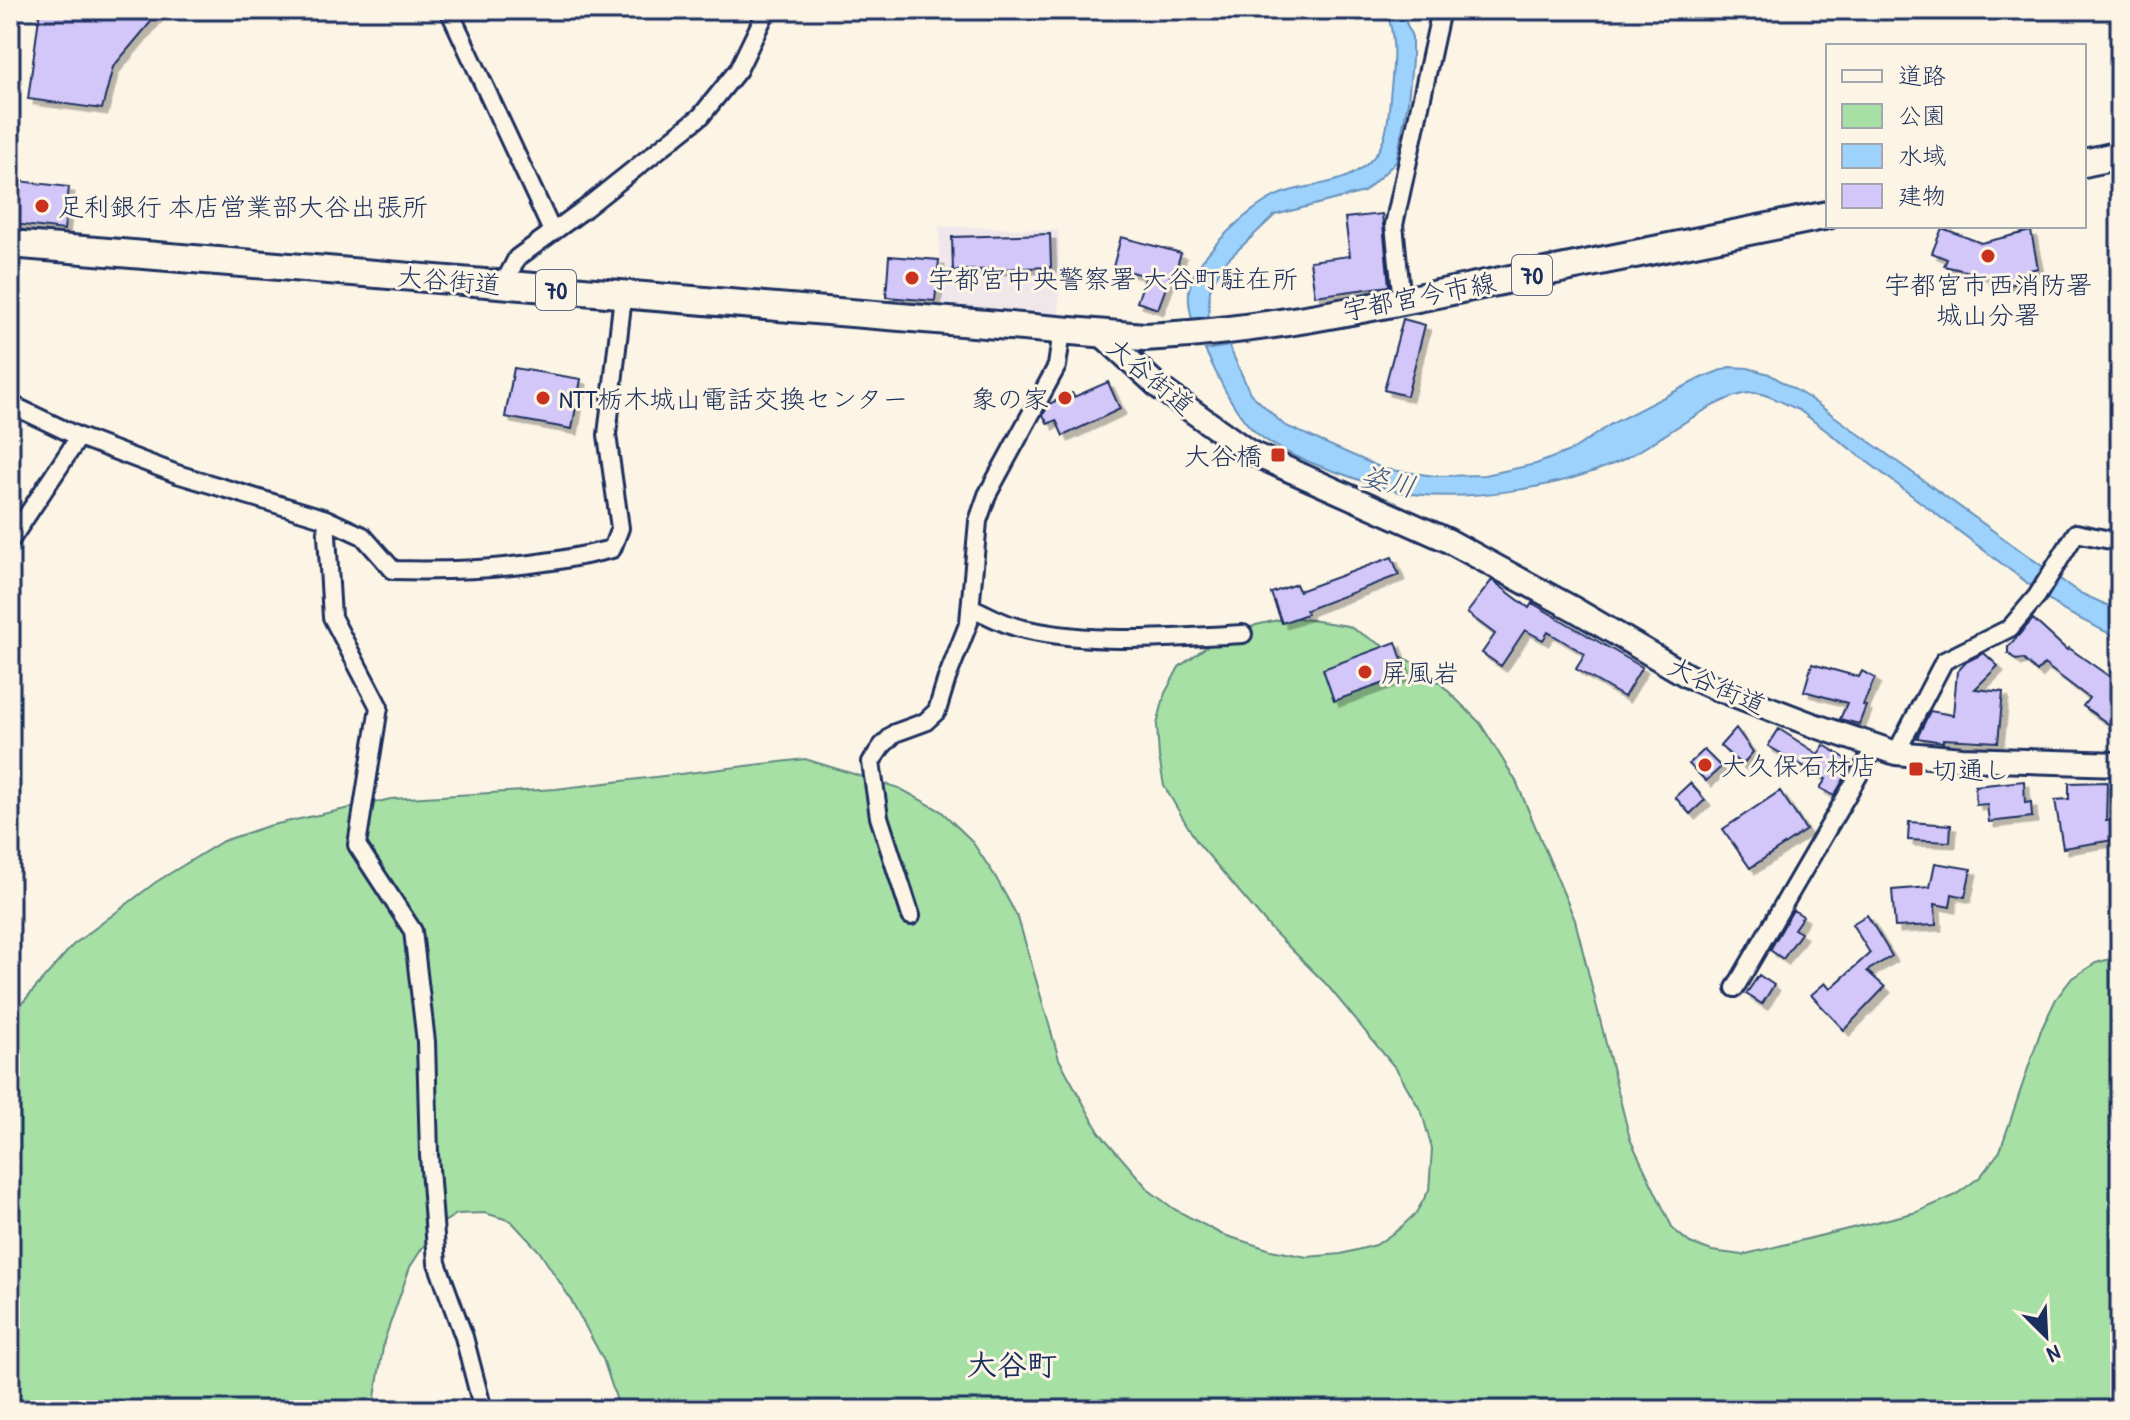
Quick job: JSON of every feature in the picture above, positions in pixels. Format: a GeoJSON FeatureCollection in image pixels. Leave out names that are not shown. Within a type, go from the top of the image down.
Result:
{"type":"FeatureCollection","features":[{"type":"Feature","properties":{"kind":"main road"},"geometry":{"type":"LineString","coordinates":[[2086,163],[2120,155]]}},
{"type":"Feature","properties":{"kind":"main road","name":"宇都宮今市線"},"geometry":{"type":"LineString","coordinates":[[1101,334],[1189,336],[1235,329],[1402,301],[1826,215]]}},
{"type":"Feature","properties":{"kind":"main road","name":"大谷街道"},"geometry":{"type":"LineString","coordinates":[[10,244],[1101,334],[1160,388],[1249,452],[1447,540],[1688,676],[1885,750],[1949,758],[2120,764]]}},
{"type":"Feature","properties":{"kind":"street"},"geometry":{"type":"LineString","coordinates":[[449,10],[552,231]]}},
{"type":"Feature","properties":{"kind":"street"},"geometry":{"type":"LineString","coordinates":[[503,285],[517,258],[701,116],[738,70],[767,10]]}},
{"type":"Feature","properties":{"kind":"street"},"geometry":{"type":"LineString","coordinates":[[1402,301],[1394,225],[1405,186],[1441,10]]}},
{"type":"Feature","properties":{"kind":"street"},"geometry":{"type":"LineString","coordinates":[[10,404],[79,437],[177,474],[326,519],[363,536],[393,570],[453,572],[584,556],[612,549],[620,528],[607,435],[623,296]]}},
{"type":"Feature","properties":{"kind":"street"},"geometry":{"type":"LineString","coordinates":[[911,916],[879,817],[871,762],[895,733],[925,722],[937,711],[969,622],[978,521],[987,495],[1057,366],[1062,331]]}},
{"type":"Feature","properties":{"kind":"street"},"geometry":{"type":"LineString","coordinates":[[10,541],[79,437]]}},
{"type":"Feature","properties":{"kind":"street"},"geometry":{"type":"LineString","coordinates":[[326,519],[332,617],[379,707],[357,845],[413,931],[426,1042],[429,1155],[437,1263],[464,1337],[483,1410]]}},
{"type":"Feature","properties":{"kind":"street"},"geometry":{"type":"LineString","coordinates":[[1735,988],[1944,661],[2010,628],[2037,596],[2076,533],[2120,542]]}},
{"type":"Feature","properties":{"kind":"street"},"geometry":{"type":"LineString","coordinates":[[972,608],[1022,629],[1073,636],[1133,639],[1243,634]]}},
{"type":"Feature","properties":{"kind":"shaded area"},"geometry":{"type":"Polygon","coordinates":[[[939,226],[1059,230],[1059,317],[941,309],[939,226]]]}},
{"type":"Feature","properties":{"kind":"green space"},"geometry":{"type":"Polygon","coordinates":[[[1291,617],[1348,626],[1429,672],[1480,723],[1516,781],[1575,920],[1630,1139],[1673,1229],[1690,1243],[1712,1251],[1742,1255],[1917,1212],[1954,1196],[1980,1177],[2000,1151],[2041,1030],[2056,999],[2072,978],[2096,963],[2120,956],[2120,1410],[620,1410],[603,1359],[570,1298],[539,1251],[511,1221],[485,1213],[457,1214],[436,1227],[410,1267],[384,1341],[373,1410],[10,1410],[10,1017],[73,945],[156,882],[223,841],[268,826],[391,799],[556,789],[805,759],[899,788],[941,811],[971,840],[995,876],[1018,918],[1059,1059],[1099,1132],[1150,1191],[1174,1209],[1221,1234],[1271,1250],[1307,1257],[1341,1254],[1376,1245],[1416,1213],[1429,1190],[1432,1149],[1422,1113],[1397,1070],[1327,985],[1271,929],[1197,842],[1164,786],[1159,757],[1157,725],[1165,693],[1179,667],[1206,647],[1256,625],[1291,617]]]}},
{"type":"Feature","properties":{"kind":"water"},"geometry":{"type":"Polygon","coordinates":[[[1386,10],[1401,10],[1412,37],[1408,102],[1396,162],[1364,192],[1275,215],[1223,264],[1210,290],[1208,319],[1193,323],[1190,286],[1204,259],[1228,231],[1257,207],[1283,193],[1331,182],[1354,173],[1379,150],[1387,124],[1393,68],[1393,39],[1386,10]]]}},
{"type":"Feature","properties":{"kind":"water","name":"姿川"},"geometry":{"type":"Polygon","coordinates":[[[1229,346],[1250,393],[1284,425],[1384,469],[1435,476],[1485,475],[1536,464],[1572,450],[1611,424],[1729,367],[1769,374],[1809,398],[2078,592],[2120,611],[2120,639],[2064,611],[1799,410],[1765,395],[1740,395],[1724,401],[1634,454],[1572,478],[1491,493],[1412,494],[1310,462],[1278,448],[1259,435],[1237,411],[1205,350],[1229,346]]]}},
{"type":"Feature","properties":{"kind":"building"},"geometry":{"type":"Polygon","coordinates":[[[40,10],[161,10],[113,67],[102,109],[28,99],[40,10]]]}},
{"type":"Feature","properties":{"kind":"building","name":"足利銀行 本店営業部大谷出張所"},"geometry":{"type":"Polygon","coordinates":[[[19,181],[69,187],[64,230],[14,224],[19,181]]]}},
{"type":"Feature","properties":{"kind":"building"},"geometry":{"type":"Polygon","coordinates":[[[1382,214],[1389,286],[1315,296],[1310,261],[1350,256],[1345,218],[1382,214]]]}},
{"type":"Feature","properties":{"kind":"building","name":"宇都宮市西消防署 城山分署"},"geometry":{"type":"Polygon","coordinates":[[[1942,228],[1981,243],[2031,231],[2038,268],[2025,271],[2026,281],[1992,289],[1988,276],[1944,266],[1947,259],[1932,253],[1942,228]]]}},
{"type":"Feature","properties":{"kind":"building"},"geometry":{"type":"Polygon","coordinates":[[[1050,234],[1051,267],[953,271],[952,237],[1050,234]]]}},
{"type":"Feature","properties":{"kind":"building"},"geometry":{"type":"Polygon","coordinates":[[[1121,237],[1181,253],[1158,309],[1137,302],[1146,276],[1113,267],[1121,237]]]}},
{"type":"Feature","properties":{"kind":"building","name":"宇都宮中央警察署 大谷町駐在所"},"geometry":{"type":"Polygon","coordinates":[[[889,256],[939,260],[935,301],[886,297],[889,256]]]}},
{"type":"Feature","properties":{"kind":"building"},"geometry":{"type":"Polygon","coordinates":[[[1403,319],[1425,325],[1407,396],[1384,390],[1403,319]]]}},
{"type":"Feature","properties":{"kind":"building","name":"NTT栃木城山電話交換センター"},"geometry":{"type":"Polygon","coordinates":[[[514,368],[581,379],[572,429],[505,417],[514,368]]]}},
{"type":"Feature","properties":{"kind":"building"},"geometry":{"type":"Polygon","coordinates":[[[1108,382],[1120,409],[1063,436],[1056,420],[1048,424],[1043,415],[1049,404],[1108,382]]]}},
{"type":"Feature","properties":{"kind":"building"},"geometry":{"type":"Polygon","coordinates":[[[1392,557],[1399,575],[1306,610],[1307,614],[1282,623],[1271,593],[1296,584],[1299,591],[1392,557]]]}},
{"type":"Feature","properties":{"kind":"building"},"geometry":{"type":"Polygon","coordinates":[[[1492,580],[1529,608],[1532,603],[1642,667],[1624,697],[1576,669],[1585,654],[1548,632],[1543,640],[1525,630],[1501,666],[1482,653],[1495,634],[1467,613],[1492,580]]]}},
{"type":"Feature","properties":{"kind":"building"},"geometry":{"type":"Polygon","coordinates":[[[2033,619],[2067,650],[2069,648],[2120,684],[2120,732],[2083,706],[2089,698],[2044,664],[2037,672],[2023,659],[2016,660],[2008,653],[2008,647],[2033,619]]]}},
{"type":"Feature","properties":{"kind":"building","name":"屏風岩"},"geometry":{"type":"Polygon","coordinates":[[[1396,642],[1407,675],[1334,701],[1323,669],[1396,642]]]}},
{"type":"Feature","properties":{"kind":"building"},"geometry":{"type":"Polygon","coordinates":[[[1984,653],[1998,666],[1975,689],[2003,692],[1998,742],[1943,739],[1943,742],[1917,738],[1930,711],[1953,715],[1957,672],[1966,662],[1984,653]]]}},
{"type":"Feature","properties":{"kind":"building"},"geometry":{"type":"Polygon","coordinates":[[[1812,664],[1859,677],[1862,671],[1875,678],[1863,705],[1866,706],[1859,724],[1840,719],[1847,703],[1804,691],[1812,664]]]}},
{"type":"Feature","properties":{"kind":"building"},"geometry":{"type":"Polygon","coordinates":[[[1736,728],[1753,752],[1742,765],[1720,746],[1736,728]]]}},
{"type":"Feature","properties":{"kind":"building"},"geometry":{"type":"Polygon","coordinates":[[[1779,729],[1818,754],[1824,745],[1853,763],[1834,796],[1820,788],[1826,779],[1768,746],[1779,729]]]}},
{"type":"Feature","properties":{"kind":"building","name":"大久保石材店"},"geometry":{"type":"Polygon","coordinates":[[[1704,750],[1721,767],[1706,781],[1689,764],[1704,750]]]}},
{"type":"Feature","properties":{"kind":"building"},"geometry":{"type":"Polygon","coordinates":[[[2024,781],[2025,803],[2031,802],[2032,817],[1989,822],[1987,804],[1976,805],[1975,786],[2024,781]]]}},
{"type":"Feature","properties":{"kind":"building"},"geometry":{"type":"Polygon","coordinates":[[[2107,782],[2106,821],[2120,819],[2120,839],[2063,848],[2055,800],[2069,799],[2069,783],[2107,782]]]}},
{"type":"Feature","properties":{"kind":"building"},"geometry":{"type":"Polygon","coordinates":[[[1690,783],[1705,800],[1690,814],[1675,797],[1690,783]]]}},
{"type":"Feature","properties":{"kind":"building"},"geometry":{"type":"Polygon","coordinates":[[[1780,791],[1806,830],[1750,868],[1723,829],[1780,791]]]}},
{"type":"Feature","properties":{"kind":"building"},"geometry":{"type":"Polygon","coordinates":[[[1909,822],[1951,825],[1950,842],[1908,840],[1909,822]]]}},
{"type":"Feature","properties":{"kind":"building"},"geometry":{"type":"Polygon","coordinates":[[[1935,863],[1971,869],[1965,897],[1952,894],[1950,907],[1935,904],[1936,925],[1895,927],[1892,890],[1930,887],[1935,863]]]}},
{"type":"Feature","properties":{"kind":"building"},"geometry":{"type":"Polygon","coordinates":[[[1793,910],[1803,916],[1794,929],[1801,933],[1783,959],[1770,950],[1793,910]]]}},
{"type":"Feature","properties":{"kind":"building"},"geometry":{"type":"Polygon","coordinates":[[[1867,915],[1892,956],[1867,971],[1885,987],[1844,1030],[1811,995],[1825,983],[1830,989],[1870,953],[1852,924],[1867,915]]]}},
{"type":"Feature","properties":{"kind":"building"},"geometry":{"type":"Polygon","coordinates":[[[1759,975],[1774,985],[1762,1004],[1746,994],[1759,975]]]}},
{"type":"Feature","properties":{"kind":"place","name":"足利銀行 本店営業部大谷出張所"},"geometry":{"type":"Point","coordinates":[42,206]}},
{"type":"Feature","properties":{"kind":"place","name":"宇都宮市西消防署 城山分署"},"geometry":{"type":"Point","coordinates":[1988,256]}},
{"type":"Feature","properties":{"kind":"place","name":"宇都宮中央警察署 大谷町駐在所"},"geometry":{"type":"Point","coordinates":[912,278]}},
{"type":"Feature","properties":{"kind":"place","name":"NTT栃木城山電話交換センター"},"geometry":{"type":"Point","coordinates":[543,398]}},
{"type":"Feature","properties":{"kind":"place","name":"象の家"},"geometry":{"type":"Point","coordinates":[1065,398]}},
{"type":"Feature","properties":{"kind":"place","name":"大谷橋"},"geometry":{"type":"Point","coordinates":[1278,455]}},
{"type":"Feature","properties":{"kind":"place","name":"屏風岩"},"geometry":{"type":"Point","coordinates":[1365,672]}},
{"type":"Feature","properties":{"kind":"place","name":"大久保石材店"},"geometry":{"type":"Point","coordinates":[1705,765]}},
{"type":"Feature","properties":{"kind":"place","name":"切通し"},"geometry":{"type":"Point","coordinates":[1916,769]}},
{"type":"Feature","properties":{"kind":"district","name":"大谷町"},"geometry":{"type":"Point","coordinates":[1012,1364]}}]}
